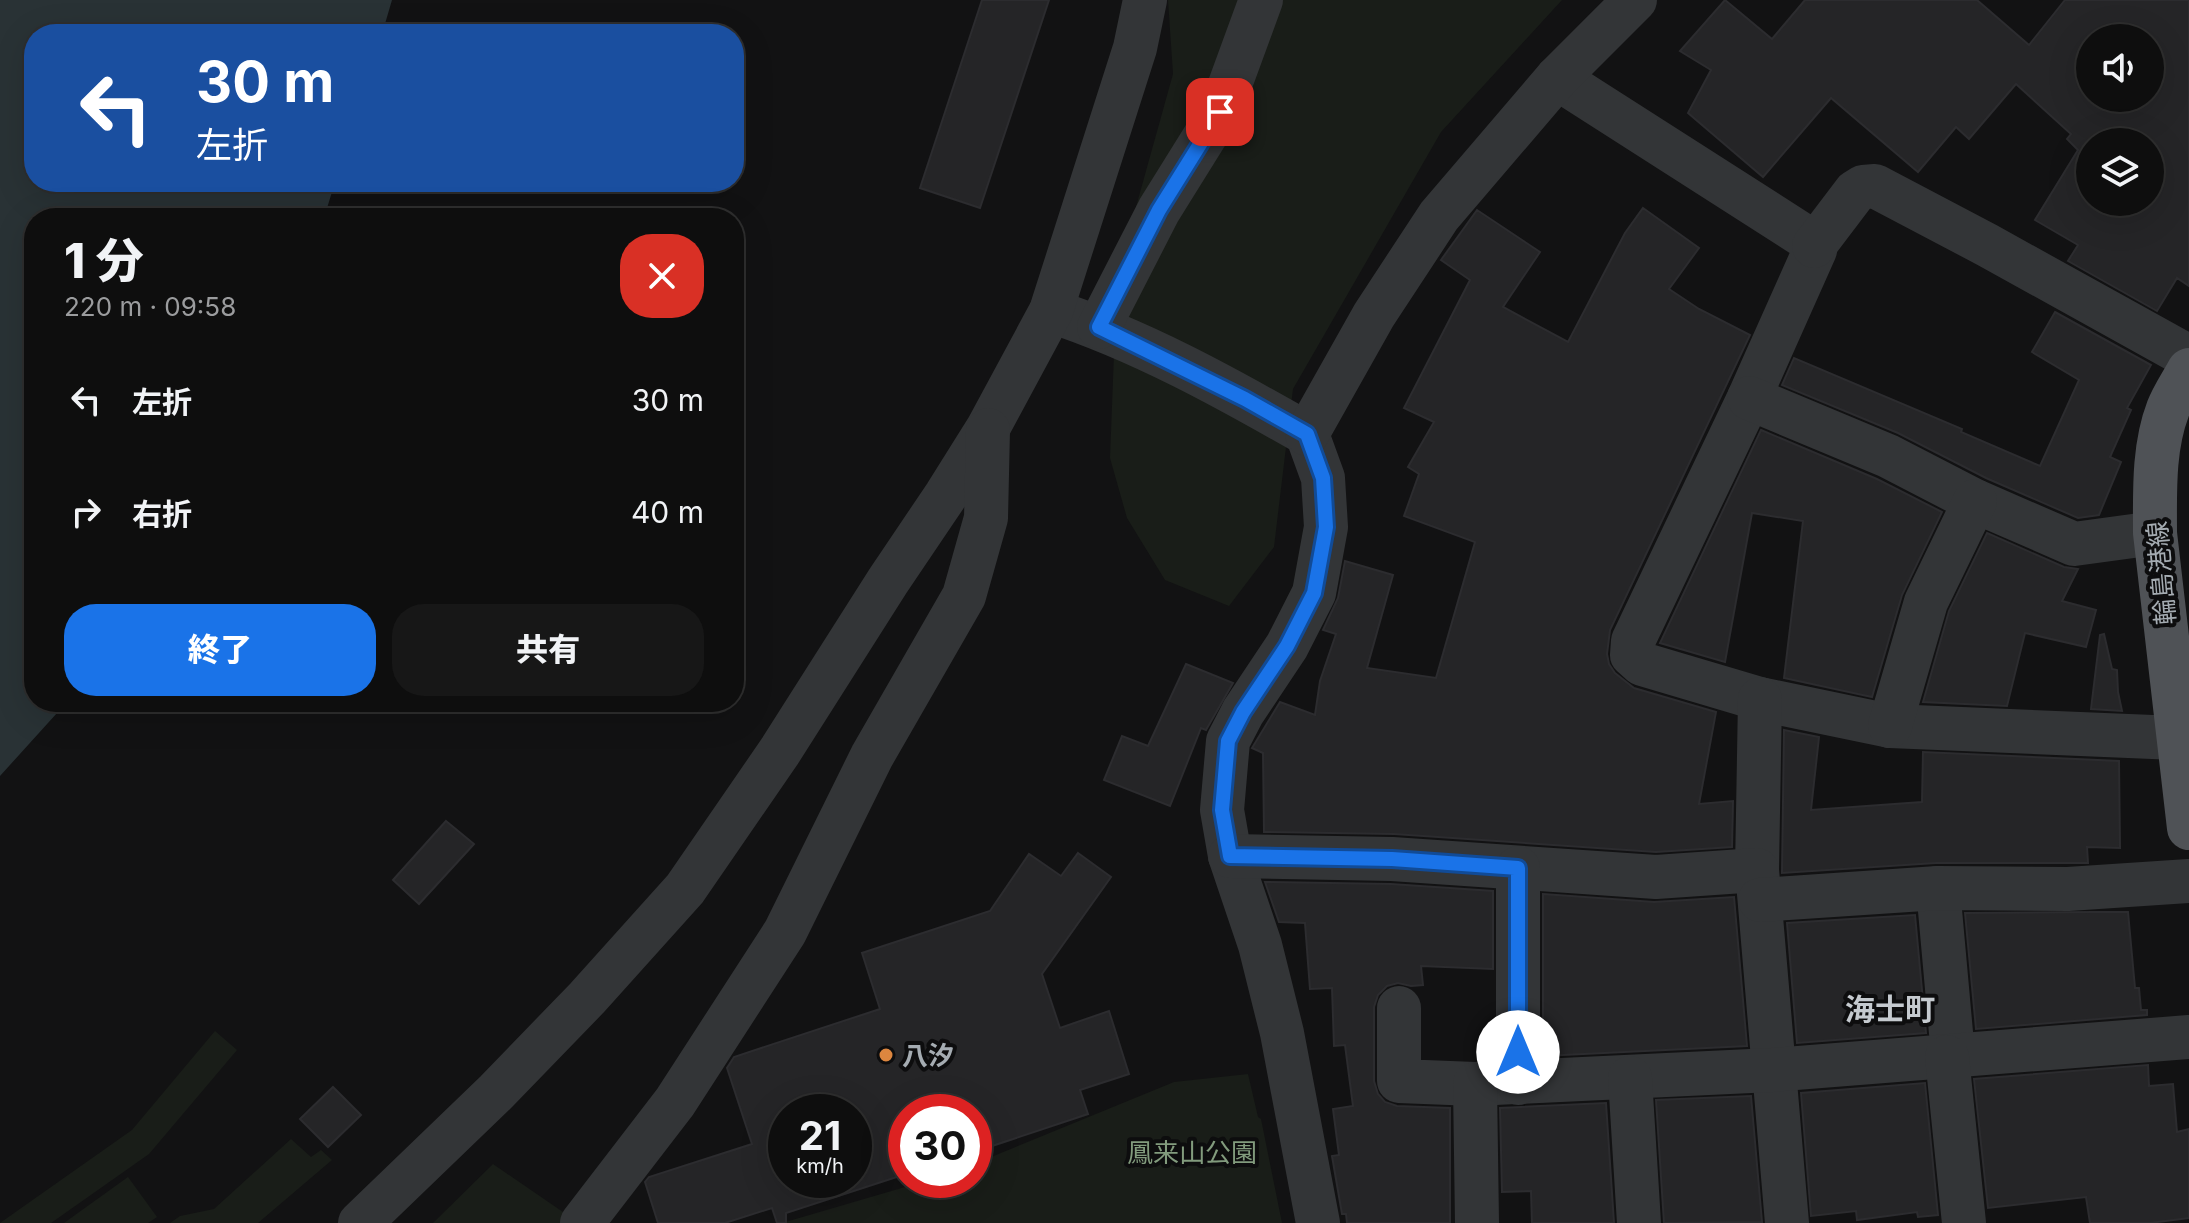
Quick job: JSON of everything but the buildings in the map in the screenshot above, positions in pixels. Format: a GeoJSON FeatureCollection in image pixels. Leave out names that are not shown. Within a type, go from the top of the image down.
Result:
{"type":"FeatureCollection","features":[{"type":"Feature","properties":{"kind":"main road","name":"輪島港線"},"geometry":{"type":"LineString","coordinates":[[2189,370],[2168,409],[2157,454],[2155,533],[2189,828]]}},
{"type":"Feature","properties":{"kind":"street"},"geometry":{"type":"LineString","coordinates":[[360,1223],[496,1092],[685,889],[780,751],[988,428],[1051,311],[1135,48],[1145,0]]}},
{"type":"Feature","properties":{"kind":"street"},"geometry":{"type":"LineString","coordinates":[[1099,327],[1159,210],[1220,112],[1261,0]]}},
{"type":"Feature","properties":{"kind":"street"},"geometry":{"type":"LineString","coordinates":[[1307,434],[1374,315],[1439,216],[1557,78],[1635,0]]}},
{"type":"Feature","properties":{"kind":"street"},"geometry":{"type":"LineString","coordinates":[[1557,78],[1807,238],[1814,246]]}},
{"type":"Feature","properties":{"kind":"street"},"geometry":{"type":"LineString","coordinates":[[2177,738],[1890,726],[1760,699],[1642,664],[1632,655],[1633,641],[1814,257],[1814,246],[1855,192],[1863,187],[1875,186],[2189,357]]}},
{"type":"Feature","properties":{"kind":"street"},"geometry":{"type":"LineString","coordinates":[[1051,311],[1099,327],[1245,399],[1307,434],[1323,478],[1326,527],[1314,593],[1287,646],[1243,712],[1228,741],[1222,810],[1230,856],[1260,945],[1282,1033],[1318,1223]]}},
{"type":"Feature","properties":{"kind":"street"},"geometry":{"type":"LineString","coordinates":[[1749,398],[1888,456],[1975,501],[2074,544],[2155,533]]}},
{"type":"Feature","properties":{"kind":"street"},"geometry":{"type":"LineString","coordinates":[[582,1223],[675,1102],[785,932],[872,756],[964,596],[986,518],[988,428]]}},
{"type":"Feature","properties":{"kind":"street"},"geometry":{"type":"LineString","coordinates":[[1890,726],[1926,602],[1975,501]]}},
{"type":"Feature","properties":{"kind":"street"},"geometry":{"type":"LineString","coordinates":[[1760,699],[1759,885],[1787,1223]]}},
{"type":"Feature","properties":{"kind":"street"},"geometry":{"type":"LineString","coordinates":[[1230,856],[1392,859],[1759,885],[2068,889],[2189,881]]}},
{"type":"Feature","properties":{"kind":"street"},"geometry":{"type":"LineString","coordinates":[[1518,868],[1518,1083]]}},
{"type":"Feature","properties":{"kind":"street"},"geometry":{"type":"LineString","coordinates":[[1938,888],[1964,1223]]}},
{"type":"Feature","properties":{"kind":"street"},"geometry":{"type":"LineString","coordinates":[[1399,1008],[1399,1081],[1475,1084],[1772,1070],[2189,1037]]}},
{"type":"Feature","properties":{"kind":"street"},"geometry":{"type":"LineString","coordinates":[[1630,1078],[1639,1223]]}},
{"type":"Feature","properties":{"kind":"street"},"geometry":{"type":"LineString","coordinates":[[1475,1084],[1477,1223]]}},
{"type":"Feature","properties":{"kind":"green space"},"geometry":{"type":"Polygon","coordinates":[[[1168,0],[1562,0],[1441,132],[1293,389],[1274,547],[1229,606],[1165,580],[1127,518],[1110,458],[1117,275],[1173,74],[1168,0]]]}},
{"type":"Feature","properties":{"kind":"green space"},"geometry":{"type":"Polygon","coordinates":[[[215,1031],[237,1050],[149,1154],[51,1223],[0,1223],[132,1130],[215,1031]]]}},
{"type":"Feature","properties":{"kind":"green space","name":"鳳来山公園"},"geometry":{"type":"Polygon","coordinates":[[[1248,1074],[1261,1119],[1282,1223],[782,1223],[888,1192],[888,1198],[992,1198],[992,1157],[1174,1082],[1248,1074]]]}},
{"type":"Feature","properties":{"kind":"green space"},"geometry":{"type":"Polygon","coordinates":[[[291,1139],[311,1157],[321,1150],[332,1160],[258,1223],[170,1223],[180,1216],[214,1209],[291,1139]]]}},
{"type":"Feature","properties":{"kind":"green space"},"geometry":{"type":"Polygon","coordinates":[[[493,1164],[579,1223],[433,1223],[493,1164]]]}},
{"type":"Feature","properties":{"kind":"green space"},"geometry":{"type":"Polygon","coordinates":[[[128,1177],[157,1217],[148,1223],[64,1223],[128,1177]]]}},
{"type":"Feature","properties":{"kind":"shaded area"},"geometry":{"type":"Polygon","coordinates":[[[0,0],[392,0],[385,24],[24,24],[24,192],[332,192],[327,208],[24,208],[24,712],[58,712],[0,776],[0,0]]]}},
{"type":"Feature","properties":{"kind":"place","name":"八汐"},"geometry":{"type":"Point","coordinates":[886,1055]}},
{"type":"Feature","properties":{"kind":"district","name":"海士町"},"geometry":{"type":"Point","coordinates":[1890,1009]}},
{"type":"Feature","properties":{"kind":"route"},"geometry":{"type":"LineString","coordinates":[[1220,112],[1159,210],[1099,327],[1245,399],[1307,434],[1323,478],[1326,527],[1314,593],[1287,646],[1243,712],[1228,741],[1222,810],[1230,856],[1392,859],[1518,868],[1518,1052]]}}]}
